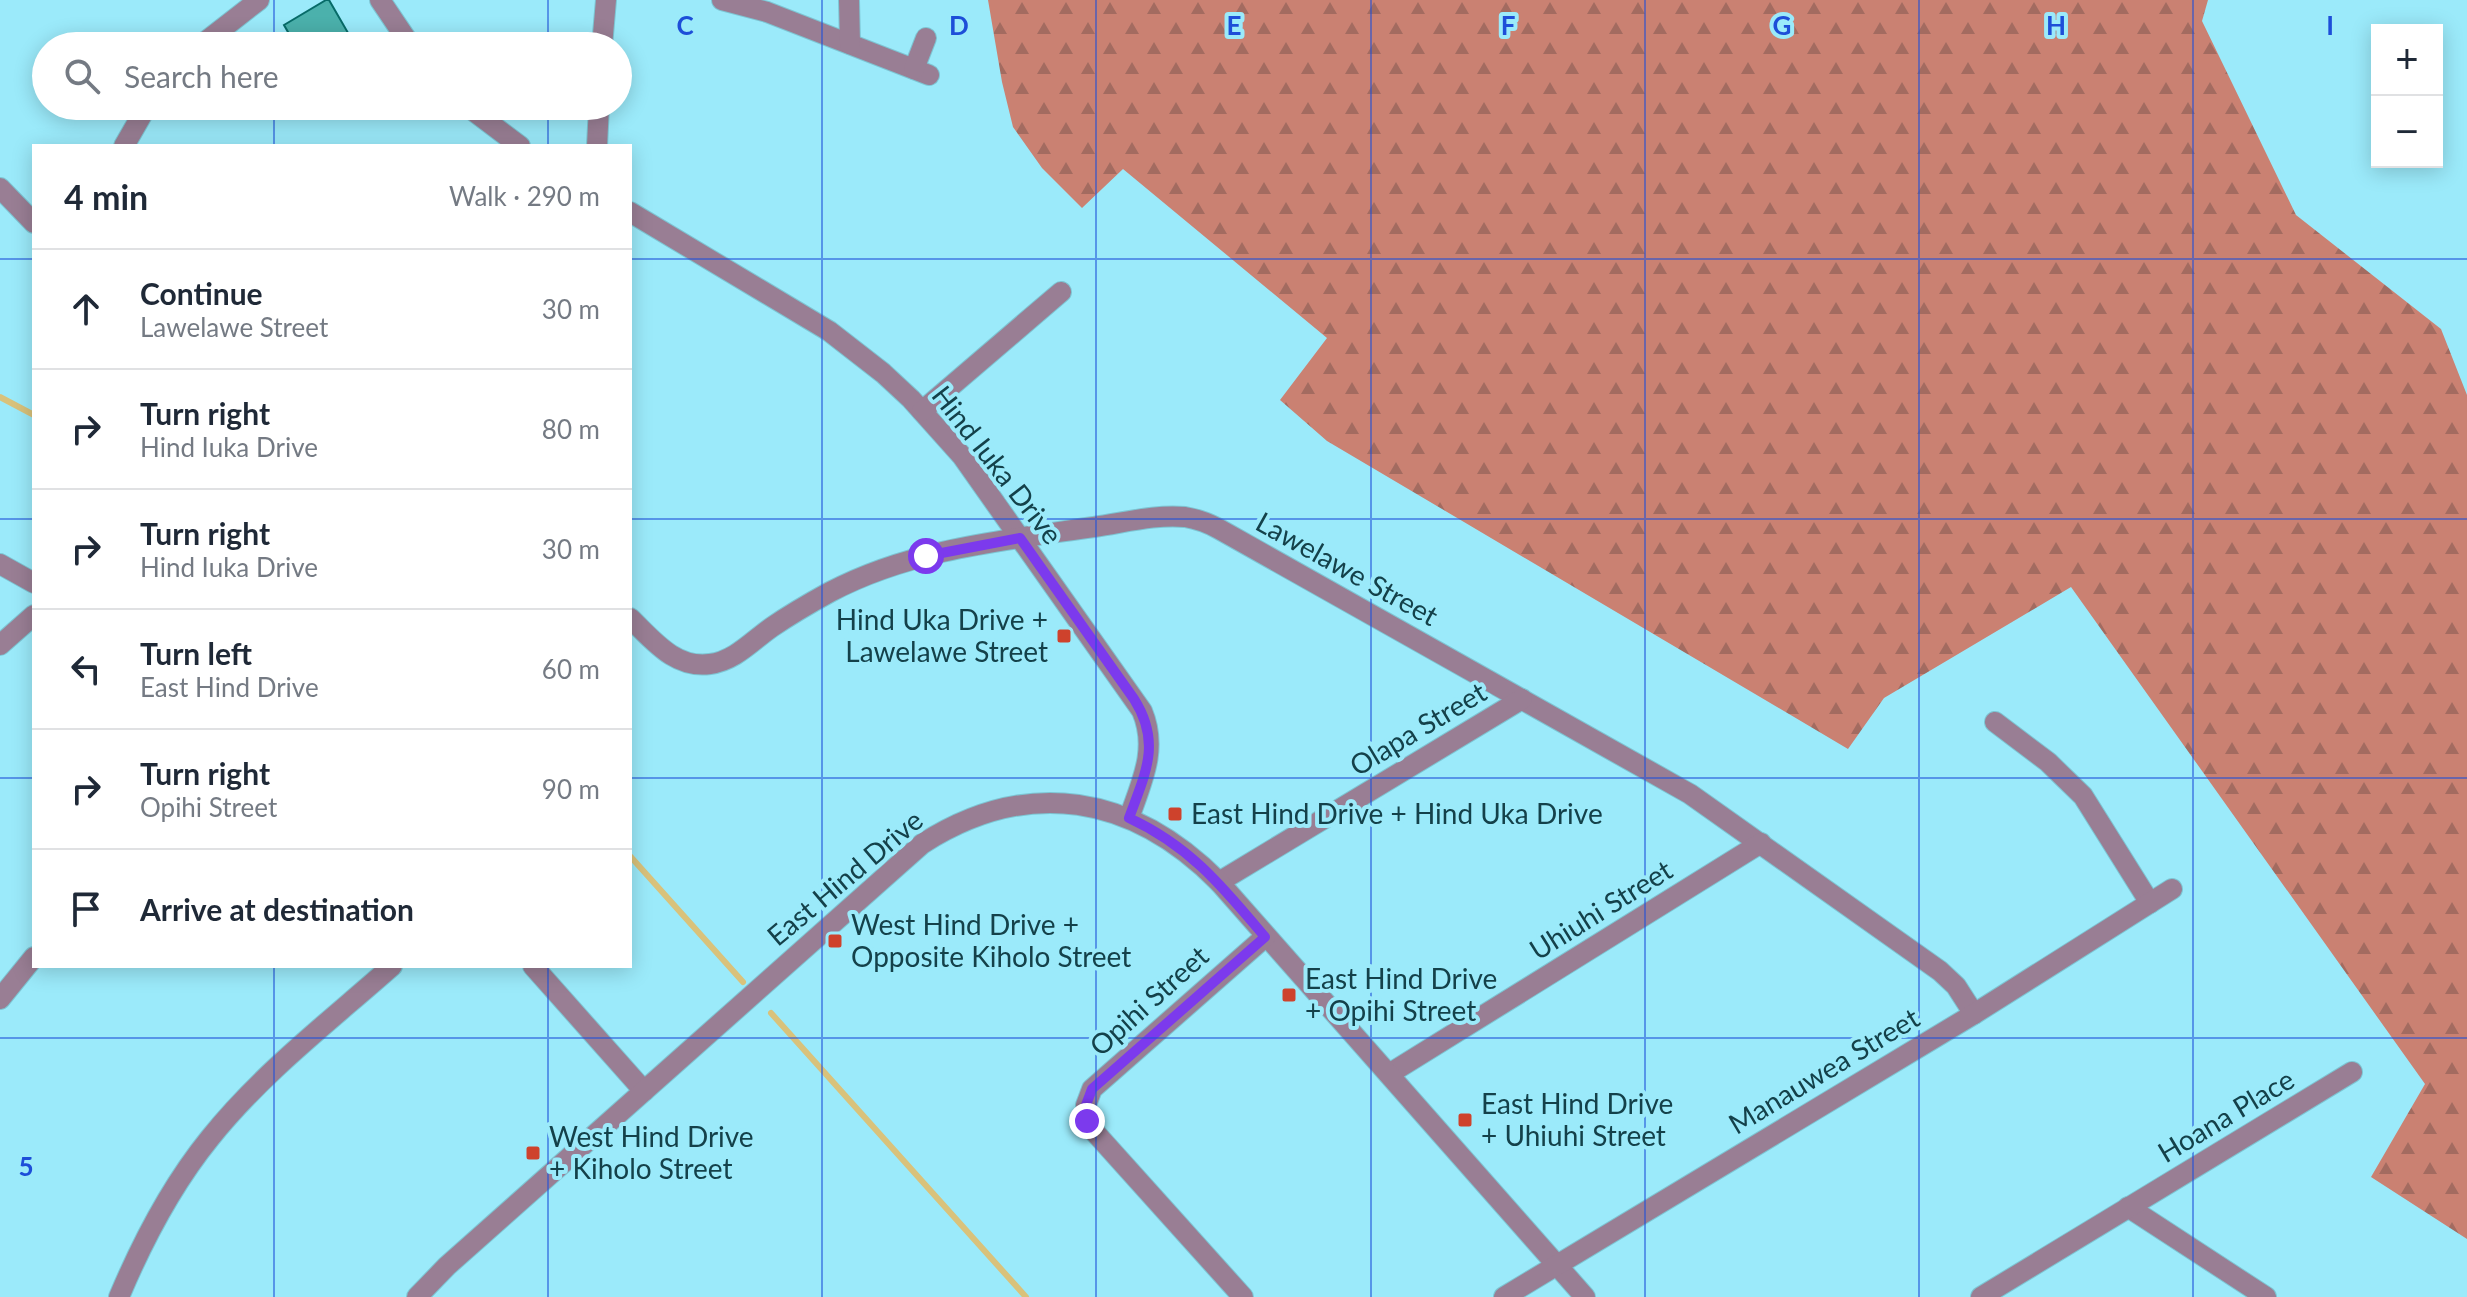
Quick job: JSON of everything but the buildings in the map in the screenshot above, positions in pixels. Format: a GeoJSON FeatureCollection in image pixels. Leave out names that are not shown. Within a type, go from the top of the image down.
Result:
{"type":"FeatureCollection","features":[{"type":"Feature","properties":{"kind":"street"},"geometry":{"type":"LineString","coordinates":[[218,32],[259,0]]}},
{"type":"Feature","properties":{"kind":"street"},"geometry":{"type":"LineString","coordinates":[[380,0],[402,32]]}},
{"type":"Feature","properties":{"kind":"street"},"geometry":{"type":"LineString","coordinates":[[603,32],[606,0]]}},
{"type":"Feature","properties":{"kind":"street"},"geometry":{"type":"LineString","coordinates":[[722,0],[767,12],[921,72],[926,38]]}},
{"type":"Feature","properties":{"kind":"street"},"geometry":{"type":"LineString","coordinates":[[849,0],[850,44]]}},
{"type":"Feature","properties":{"kind":"street"},"geometry":{"type":"LineString","coordinates":[[125,144],[139,120]]}},
{"type":"Feature","properties":{"kind":"street"},"geometry":{"type":"LineString","coordinates":[[486,120],[517,144]]}},
{"type":"Feature","properties":{"kind":"street"},"geometry":{"type":"LineString","coordinates":[[597,144],[598,120]]}},
{"type":"Feature","properties":{"kind":"street"},"geometry":{"type":"LineString","coordinates":[[0,188],[32,221]]}},
{"type":"Feature","properties":{"kind":"street","name":"Hind Iuka Drive"},"geometry":{"type":"LineString","coordinates":[[632,213],[829,331],[883,373],[962,456],[1134,699],[1147,723],[1149,761],[1129,818]]}},
{"type":"Feature","properties":{"kind":"street"},"geometry":{"type":"LineString","coordinates":[[922,411],[1061,292]]}},
{"type":"Feature","properties":{"kind":"street","name":"Lawelawe Street"},"geometry":{"type":"LineString","coordinates":[[632,620],[667,654],[690,664],[712,664],[732,657],[800,609],[866,576],[926,556],[1160,517],[1198,520],[1690,794],[1940,971],[1956,986],[1974,1014]]}},
{"type":"Feature","properties":{"kind":"street"},"geometry":{"type":"LineString","coordinates":[[0,564],[32,582]]}},
{"type":"Feature","properties":{"kind":"street"},"geometry":{"type":"LineString","coordinates":[[0,645],[32,617]]}},
{"type":"Feature","properties":{"kind":"street","name":"Olapa Street"},"geometry":{"type":"LineString","coordinates":[[1219,882],[1522,699]]}},
{"type":"Feature","properties":{"kind":"street"},"geometry":{"type":"LineString","coordinates":[[1995,722],[2048,762],[2083,796],[2150,903]]}},
{"type":"Feature","properties":{"kind":"street","name":"East Hind Drive"},"geometry":{"type":"LineString","coordinates":[[417,1297],[447,1266],[903,859],[943,831],[989,812],[1036,804],[1084,806],[1129,818],[1171,840],[1219,882],[1585,1297]]}},
{"type":"Feature","properties":{"kind":"street","name":"Uhiuhi Street"},"geometry":{"type":"LineString","coordinates":[[1389,1074],[1761,843]]}},
{"type":"Feature","properties":{"kind":"street","name":"Manauwea Street"},"geometry":{"type":"LineString","coordinates":[[1504,1297],[1974,1014],[2172,889]]}},
{"type":"Feature","properties":{"kind":"street","name":"Opihi Street"},"geometry":{"type":"LineString","coordinates":[[1243,1297],[1091,1128],[1086,1105],[1092,1089],[1265,937]]}},
{"type":"Feature","properties":{"kind":"street"},"geometry":{"type":"LineString","coordinates":[[0,999],[32,959]]}},
{"type":"Feature","properties":{"kind":"street"},"geometry":{"type":"LineString","coordinates":[[119,1297],[160,1211],[210,1138],[262,1082],[390,968]]}},
{"type":"Feature","properties":{"kind":"street"},"geometry":{"type":"LineString","coordinates":[[535,968],[644,1091]]}},
{"type":"Feature","properties":{"kind":"street","name":"Hoana Place"},"geometry":{"type":"LineString","coordinates":[[2128,1207],[2352,1072]]}},
{"type":"Feature","properties":{"kind":"street"},"geometry":{"type":"LineString","coordinates":[[1981,1297],[2128,1207],[2266,1297]]}},
{"type":"Feature","properties":{"kind":"green space"},"geometry":{"type":"Polygon","coordinates":[[[988,0],[2208,0],[2202,21],[2296,215],[2441,329],[2467,395],[2467,1239],[2371,1177],[2425,1084],[2071,587],[1884,698],[1848,749],[1327,441],[1280,400],[1327,338],[1123,169],[1082,208],[1042,168],[1013,127],[988,0]]]}},
{"type":"Feature","properties":{"kind":"waterway"},"geometry":{"type":"LineString","coordinates":[[0,397],[32,414]]}},
{"type":"Feature","properties":{"kind":"waterway"},"geometry":{"type":"LineString","coordinates":[[632,858],[743,982]]}},
{"type":"Feature","properties":{"kind":"waterway"},"geometry":{"type":"LineString","coordinates":[[771,1013],[1026,1297]]}},
{"type":"Feature","properties":{"kind":"place","name":"Hind Uka Drive + Lawelawe Street"},"geometry":{"type":"Point","coordinates":[1064,636]}},
{"type":"Feature","properties":{"kind":"place","name":"East Hind Drive + Hind Uka Drive"},"geometry":{"type":"Point","coordinates":[1175,814]}},
{"type":"Feature","properties":{"kind":"place","name":"West Hind Drive + Opposite Kiholo Street"},"geometry":{"type":"Point","coordinates":[835,941]}},
{"type":"Feature","properties":{"kind":"place","name":"East Hind Drive + Opihi Street"},"geometry":{"type":"Point","coordinates":[1289,995]}},
{"type":"Feature","properties":{"kind":"place","name":"East Hind Drive + Uhiuhi Street"},"geometry":{"type":"Point","coordinates":[1465,1120]}},
{"type":"Feature","properties":{"kind":"place","name":"West Hind Drive + Kiholo Street"},"geometry":{"type":"Point","coordinates":[533,1153]}},
{"type":"Feature","properties":{"kind":"route"},"geometry":{"type":"LineString","coordinates":[[926,556],[1020,538],[1134,699],[1147,723],[1149,761],[1129,818],[1151,828],[1190,854],[1219,882],[1265,937],[1092,1089],[1086,1105],[1087,1121]]}}]}
